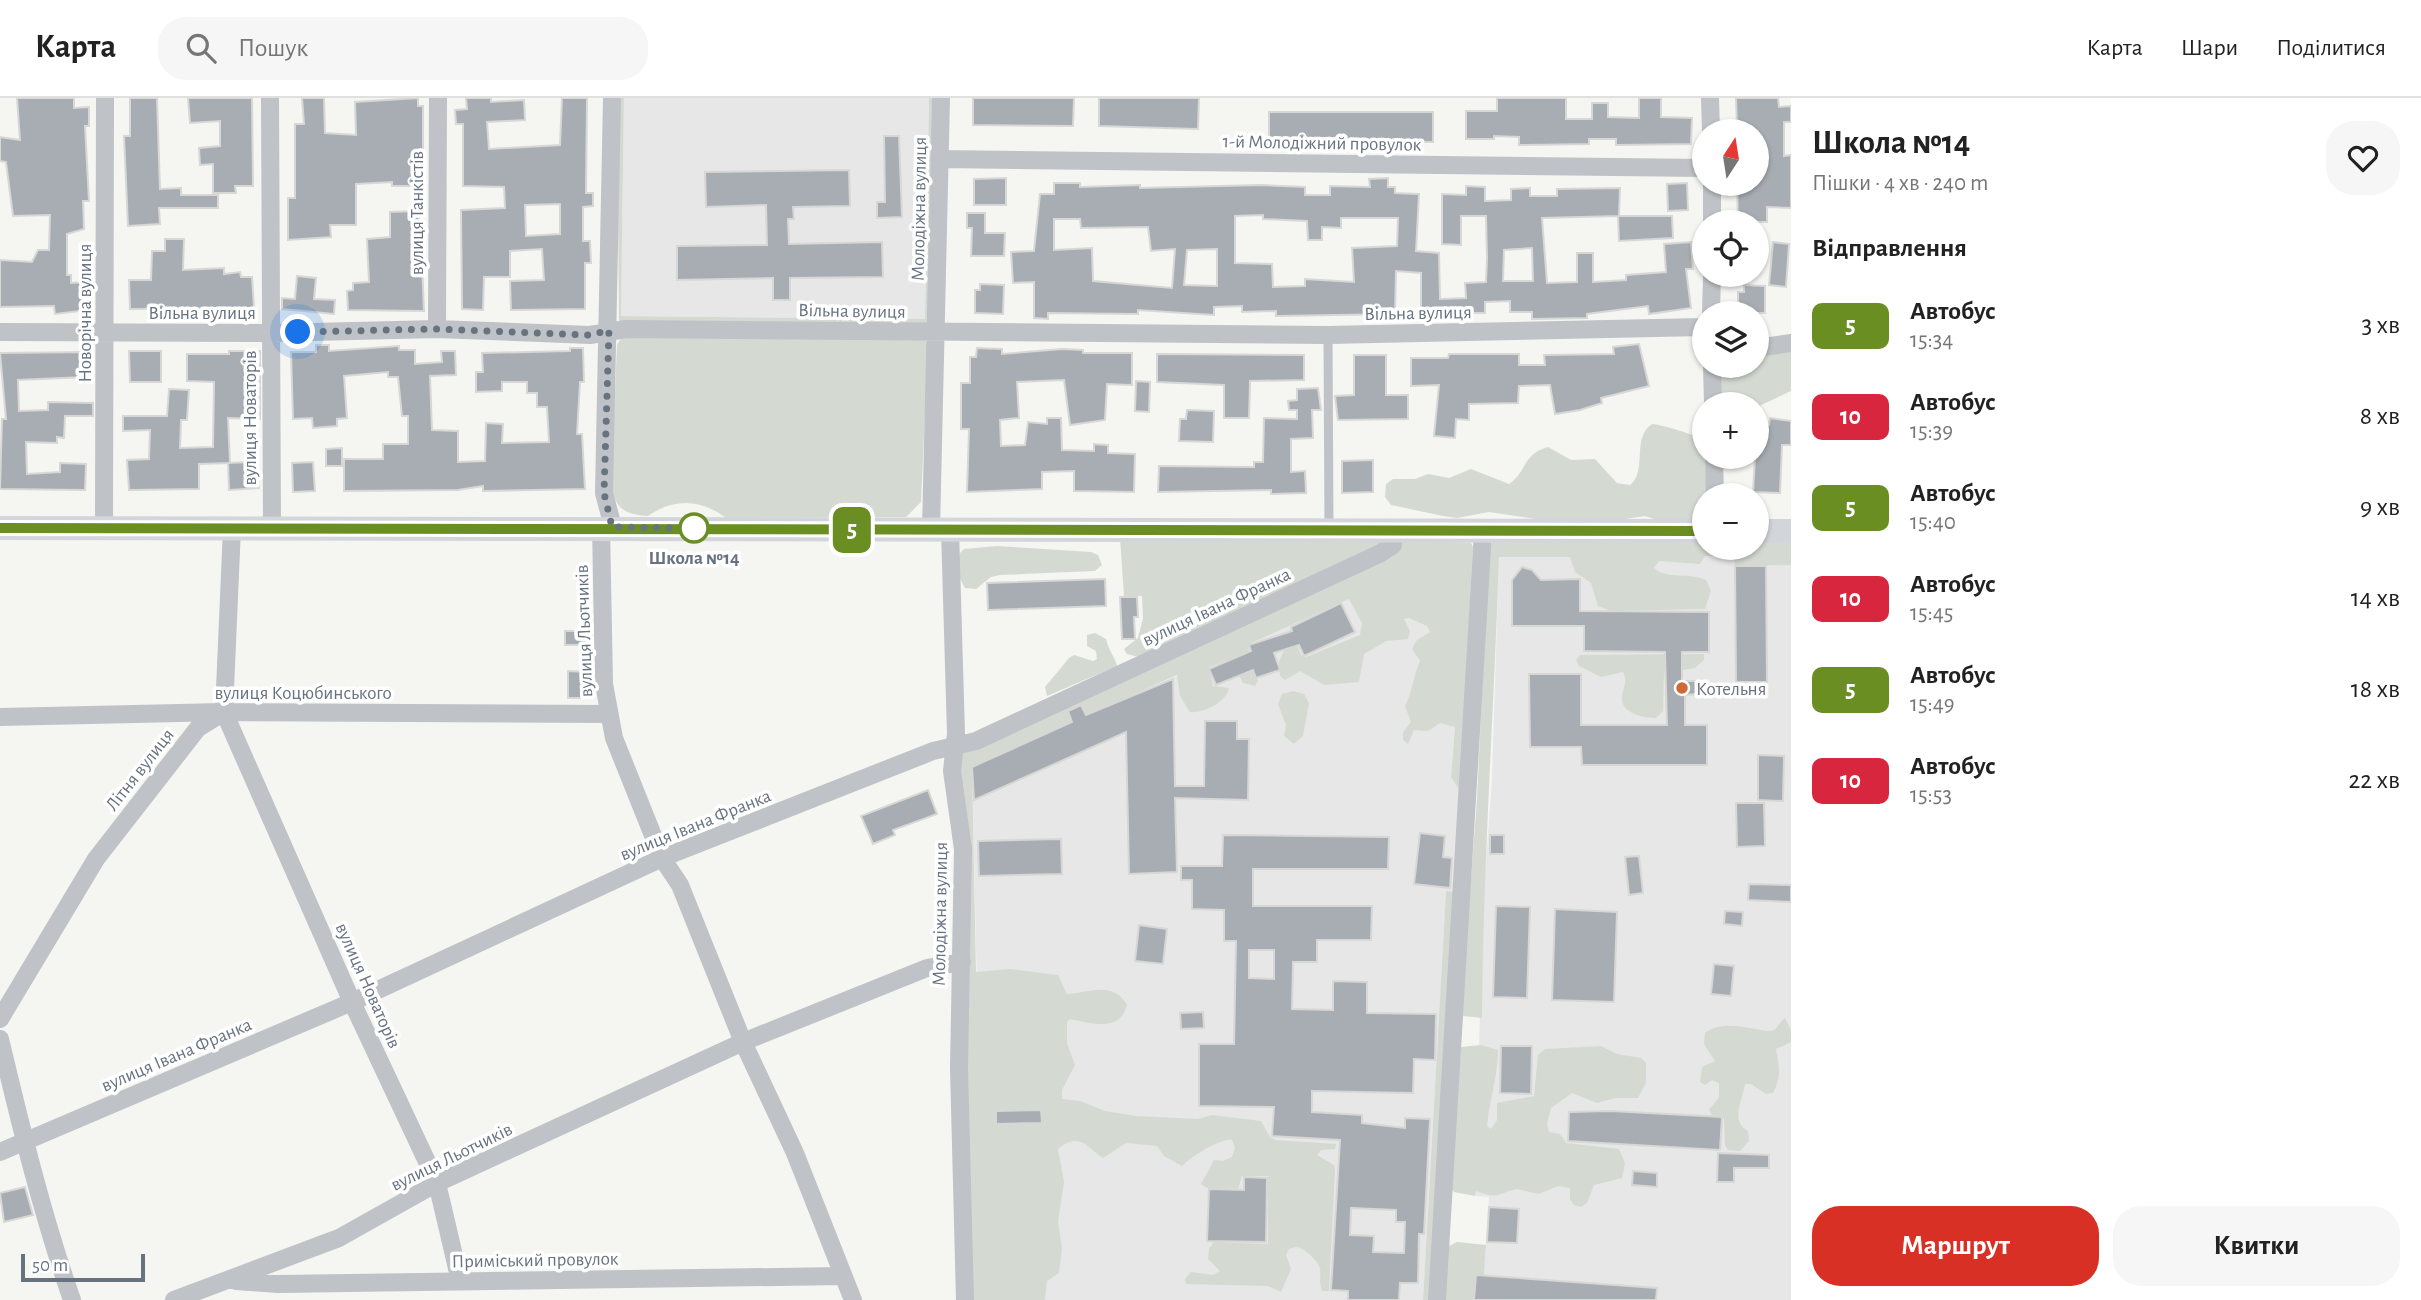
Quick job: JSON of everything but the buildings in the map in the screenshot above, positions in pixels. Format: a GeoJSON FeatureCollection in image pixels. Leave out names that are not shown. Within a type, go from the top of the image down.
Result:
{"type":"FeatureCollection","features":[{"type":"Feature","properties":{"kind":"street","name":"Новорічна вулиця"},"geometry":{"type":"LineString","coordinates":[[104,528],[105,98]]}},
{"type":"Feature","properties":{"kind":"street","name":"вулиця Новаторів"},"geometry":{"type":"LineString","coordinates":[[270,98],[272,529]]}},
{"type":"Feature","properties":{"kind":"street","name":"вулиця Танкістів"},"geometry":{"type":"LineString","coordinates":[[437,329],[438,98]]}},
{"type":"Feature","properties":{"kind":"street","name":"вулиця Льотчиків"},"geometry":{"type":"LineString","coordinates":[[612,98],[604,493],[607,527],[607,714],[662,858],[680,885],[743,1042],[781,1120],[853,1300]]}},
{"type":"Feature","properties":{"kind":"street","name":"Молодіжна вулиця"},"geometry":{"type":"LineString","coordinates":[[941,98],[936,332],[941,530],[954,745],[952,771],[963,849],[959,1068],[965,1300]]}},
{"type":"Feature","properties":{"kind":"street"},"geometry":{"type":"LineString","coordinates":[[1710,98],[1711,119]]}},
{"type":"Feature","properties":{"kind":"street","name":"1-й Молодіжний провулок"},"geometry":{"type":"LineString","coordinates":[[939,159],[1692,168]]}},
{"type":"Feature","properties":{"kind":"street","name":"Вільна вулиця"},"geometry":{"type":"LineString","coordinates":[[0,332],[270,333],[437,329],[590,335],[609,330],[1328,335],[1692,327]]}},
{"type":"Feature","properties":{"kind":"street"},"geometry":{"type":"LineString","coordinates":[[1769,346],[1791,343]]}},
{"type":"Feature","properties":{"kind":"street"},"geometry":{"type":"LineString","coordinates":[[0,528],[1692,531]]}},
{"type":"Feature","properties":{"kind":"street"},"geometry":{"type":"LineString","coordinates":[[224,712],[232,528]]}},
{"type":"Feature","properties":{"kind":"street","name":"вулиця Івана Франка"},"geometry":{"type":"LineString","coordinates":[[0,1152],[352,1002],[662,858],[954,745],[985,737],[1381,553],[1393,545],[1394,530]]}},
{"type":"Feature","properties":{"kind":"street"},"geometry":{"type":"LineString","coordinates":[[1437,1300],[1483,531]]}},
{"type":"Feature","properties":{"kind":"street"},"geometry":{"type":"LineString","coordinates":[[1769,531],[1791,531]]}},
{"type":"Feature","properties":{"kind":"street","name":"вулиця Новаторів"},"geometry":{"type":"LineString","coordinates":[[224,712],[352,1002],[437,1183],[460,1280]]}},
{"type":"Feature","properties":{"kind":"street","name":"вулиця Коцюбинського"},"geometry":{"type":"LineString","coordinates":[[0,717],[224,712],[607,714]]}},
{"type":"Feature","properties":{"kind":"street","name":"Літня вулиця"},"geometry":{"type":"LineString","coordinates":[[0,1019],[96,859],[198,728],[224,712]]}},
{"type":"Feature","properties":{"kind":"street","name":"вулиця Льотчиків"},"geometry":{"type":"LineString","coordinates":[[174,1300],[339,1238],[437,1183],[743,1042],[927,968],[962,962]]}},
{"type":"Feature","properties":{"kind":"street"},"geometry":{"type":"LineString","coordinates":[[0,1038],[24,1142],[51,1240],[72,1300]]}},
{"type":"Feature","properties":{"kind":"street","name":"Приміський провулок"},"geometry":{"type":"LineString","coordinates":[[229,1280],[278,1284],[842,1276]]}},
{"type":"Feature","properties":{"kind":"lane"},"geometry":{"type":"LineString","coordinates":[[1328,335],[1329,531]]}},
{"type":"Feature","properties":{"kind":"shaded area"},"geometry":{"type":"Polygon","coordinates":[[[617,98],[624,98],[621,316],[925,319],[929,98],[934,98],[930,318],[926,326],[619,323],[617,98]]]}},
{"type":"Feature","properties":{"kind":"shaded area"},"geometry":{"type":"Polygon","coordinates":[[[624,98],[929,98],[925,319],[621,316],[624,98]]]}},
{"type":"Feature","properties":{"kind":"shaded area"},"geometry":{"type":"Polygon","coordinates":[[[623,335],[925,339],[928,346],[921,502],[906,517],[726,518],[707,507],[687,503],[668,506],[648,516],[627,512],[618,505],[611,486],[617,345],[623,335]]]}},
{"type":"Feature","properties":{"kind":"shaded area"},"geometry":{"type":"Polygon","coordinates":[[[1791,347],[1791,391],[1769,401],[1769,392],[1720,392],[1721,378],[1769,378],[1769,350],[1791,347]]]}},
{"type":"Feature","properties":{"kind":"shaded area"},"geometry":{"type":"Polygon","coordinates":[[[1652,424],[1692,435],[1692,469],[1706,469],[1706,483],[1692,483],[1692,522],[1660,521],[1645,516],[1613,521],[1536,519],[1489,512],[1457,518],[1391,505],[1385,497],[1386,484],[1393,479],[1415,479],[1428,474],[1449,478],[1471,469],[1509,484],[1529,458],[1548,447],[1571,460],[1595,459],[1617,483],[1630,485],[1638,472],[1642,437],[1652,424]]]}},
{"type":"Feature","properties":{"kind":"shaded area"},"geometry":{"type":"Polygon","coordinates":[[[1381,537],[1385,544],[1139,657],[1127,654],[1124,649],[1138,638],[1143,618],[1142,596],[1124,596],[1120,538],[1381,537]]]}},
{"type":"Feature","properties":{"kind":"shaded area"},"geometry":{"type":"Polygon","coordinates":[[[1692,538],[1692,560],[1702,560],[1700,564],[1659,561],[1654,568],[1665,574],[1706,580],[1711,591],[1705,609],[1611,611],[1598,606],[1591,583],[1575,572],[1570,557],[1499,557],[1484,903],[1482,1018],[1463,1016],[1461,1012],[1477,799],[1489,545],[1493,542],[1692,538]]]}},
{"type":"Feature","properties":{"kind":"shaded area"},"geometry":{"type":"Polygon","coordinates":[[[1769,538],[1791,539],[1791,565],[1735,566],[1734,560],[1769,560],[1769,538]]]}},
{"type":"Feature","properties":{"kind":"shaded area"},"geometry":{"type":"Polygon","coordinates":[[[1401,539],[1471,543],[1473,547],[1460,791],[1451,777],[1455,727],[1440,723],[1428,731],[1414,730],[1408,744],[1403,740],[1403,732],[1411,722],[1405,706],[1420,661],[1412,649],[1417,640],[1430,632],[1427,626],[1409,618],[1404,619],[1410,631],[1408,639],[1386,641],[1364,654],[1359,682],[1324,685],[1300,671],[1285,680],[1280,676],[1279,661],[1287,644],[1295,641],[1301,655],[1306,657],[1360,635],[1362,623],[1349,599],[1249,644],[1248,659],[1258,681],[1255,686],[1243,683],[1231,659],[1209,667],[1213,686],[1229,688],[1224,698],[1207,709],[1190,712],[1180,696],[1177,675],[972,767],[976,972],[1010,969],[1058,975],[1067,994],[1107,990],[1121,997],[1127,1005],[1118,1020],[1111,1023],[1095,1024],[1070,1019],[1067,1022],[1067,1043],[1075,1065],[1062,1090],[1062,1099],[1136,1116],[1198,1119],[1212,1115],[1261,1121],[1270,1137],[1275,1140],[1336,1144],[1335,1149],[1321,1150],[1317,1155],[1334,1165],[1335,1169],[1329,1291],[1322,1291],[1318,1264],[1298,1247],[1289,1249],[1286,1255],[1291,1269],[1281,1292],[1268,1286],[1186,1284],[1185,1279],[1191,1272],[1213,1275],[1220,1271],[1208,1259],[1209,1249],[1214,1242],[1268,1244],[1268,1176],[1242,1176],[1238,1189],[1207,1188],[1201,1184],[1214,1160],[1223,1161],[1232,1157],[1235,1148],[1232,1140],[1213,1145],[1182,1166],[1164,1156],[1157,1146],[1126,1143],[1103,1158],[1084,1143],[1073,1141],[1058,1149],[1064,1182],[1058,1221],[1062,1248],[1059,1273],[1047,1281],[1045,1300],[970,1300],[956,772],[961,747],[1401,539]]]}},
{"type":"Feature","properties":{"kind":"shaded area"},"geometry":{"type":"Polygon","coordinates":[[[997,546],[1091,552],[1098,555],[1102,565],[1095,571],[1000,575],[991,577],[976,589],[965,588],[958,575],[960,553],[964,549],[997,546]]]}},
{"type":"Feature","properties":{"kind":"shaded area"},"geometry":{"type":"Polygon","coordinates":[[[1692,556],[1692,560],[1734,560],[1735,566],[1791,565],[1791,1300],[1474,1300],[1476,1275],[1484,1275],[1489,1197],[1475,1196],[1483,900],[1492,780],[1499,557],[1692,556]]]}},
{"type":"Feature","properties":{"kind":"shaded area"},"geometry":{"type":"Polygon","coordinates":[[[1421,567],[1468,569],[1451,776],[1460,791],[1454,892],[1446,892],[1423,1300],[984,1300],[972,767],[1421,567]]]}},
{"type":"Feature","properties":{"kind":"shaded area"},"geometry":{"type":"Polygon","coordinates":[[[1095,633],[1106,639],[1117,666],[1047,696],[1045,687],[1069,658],[1074,655],[1093,661],[1097,659],[1096,651],[1087,646],[1087,635],[1095,633]]]}},
{"type":"Feature","properties":{"kind":"shaded area"},"geometry":{"type":"Polygon","coordinates":[[[1704,654],[1704,660],[1695,668],[1664,673],[1663,711],[1656,718],[1635,714],[1623,705],[1623,672],[1601,677],[1579,666],[1576,660],[1580,655],[1704,654]]]}},
{"type":"Feature","properties":{"kind":"shaded area"},"geometry":{"type":"Polygon","coordinates":[[[1293,691],[1304,694],[1309,703],[1303,736],[1294,744],[1284,736],[1286,725],[1278,704],[1282,694],[1293,691]]]}},
{"type":"Feature","properties":{"kind":"shaded area"},"geometry":{"type":"Polygon","coordinates":[[[1446,891],[1454,892],[1430,1300],[1423,1300],[1446,891]]]}},
{"type":"Feature","properties":{"kind":"shaded area"},"geometry":{"type":"Polygon","coordinates":[[[1785,1018],[1791,1030],[1791,1042],[1776,1049],[1779,1071],[1776,1087],[1773,1093],[1766,1094],[1751,1084],[1745,1084],[1738,1116],[1748,1131],[1749,1141],[1740,1151],[1728,1150],[1725,1145],[1724,1118],[1712,1115],[1709,1110],[1719,1097],[1719,1083],[1712,1080],[1705,1085],[1700,1082],[1702,1067],[1715,1061],[1704,1044],[1705,1033],[1724,1026],[1769,1031],[1774,1030],[1785,1018]]]}},
{"type":"Feature","properties":{"kind":"shaded area"},"geometry":{"type":"Polygon","coordinates":[[[1481,1045],[1498,1050],[1487,1126],[1491,1129],[1497,1120],[1497,1103],[1534,1096],[1538,1055],[1545,1049],[1601,1046],[1617,1054],[1641,1058],[1646,1063],[1646,1083],[1638,1098],[1615,1098],[1597,1103],[1572,1093],[1551,1108],[1547,1124],[1549,1132],[1560,1134],[1566,1143],[1619,1149],[1625,1163],[1622,1178],[1594,1185],[1587,1203],[1581,1207],[1574,1205],[1570,1199],[1570,1188],[1559,1186],[1538,1194],[1517,1189],[1498,1195],[1476,1191],[1475,1196],[1454,1192],[1451,1188],[1461,1047],[1481,1045]]]}},
{"type":"Feature","properties":{"kind":"shaded area"},"geometry":{"type":"Polygon","coordinates":[[[1457,1242],[1486,1245],[1484,1275],[1476,1275],[1474,1300],[1444,1300],[1447,1247],[1457,1242]]]}},
{"type":"Feature","properties":{"kind":"bus line","name":"5"},"geometry":{"type":"LineString","coordinates":[[0,528],[1692,531]]}},
{"type":"Feature","properties":{"kind":"place","name":"Школа №14"},"geometry":{"type":"Point","coordinates":[694,528]}},
{"type":"Feature","properties":{"kind":"place","name":"Котельня"},"geometry":{"type":"Point","coordinates":[1682,688]}},
{"type":"Feature","properties":{"kind":"route"},"geometry":{"type":"LineString","coordinates":[[298,332],[437,329],[590,335],[609,330],[604,493],[612,527],[694,528]]}}]}
